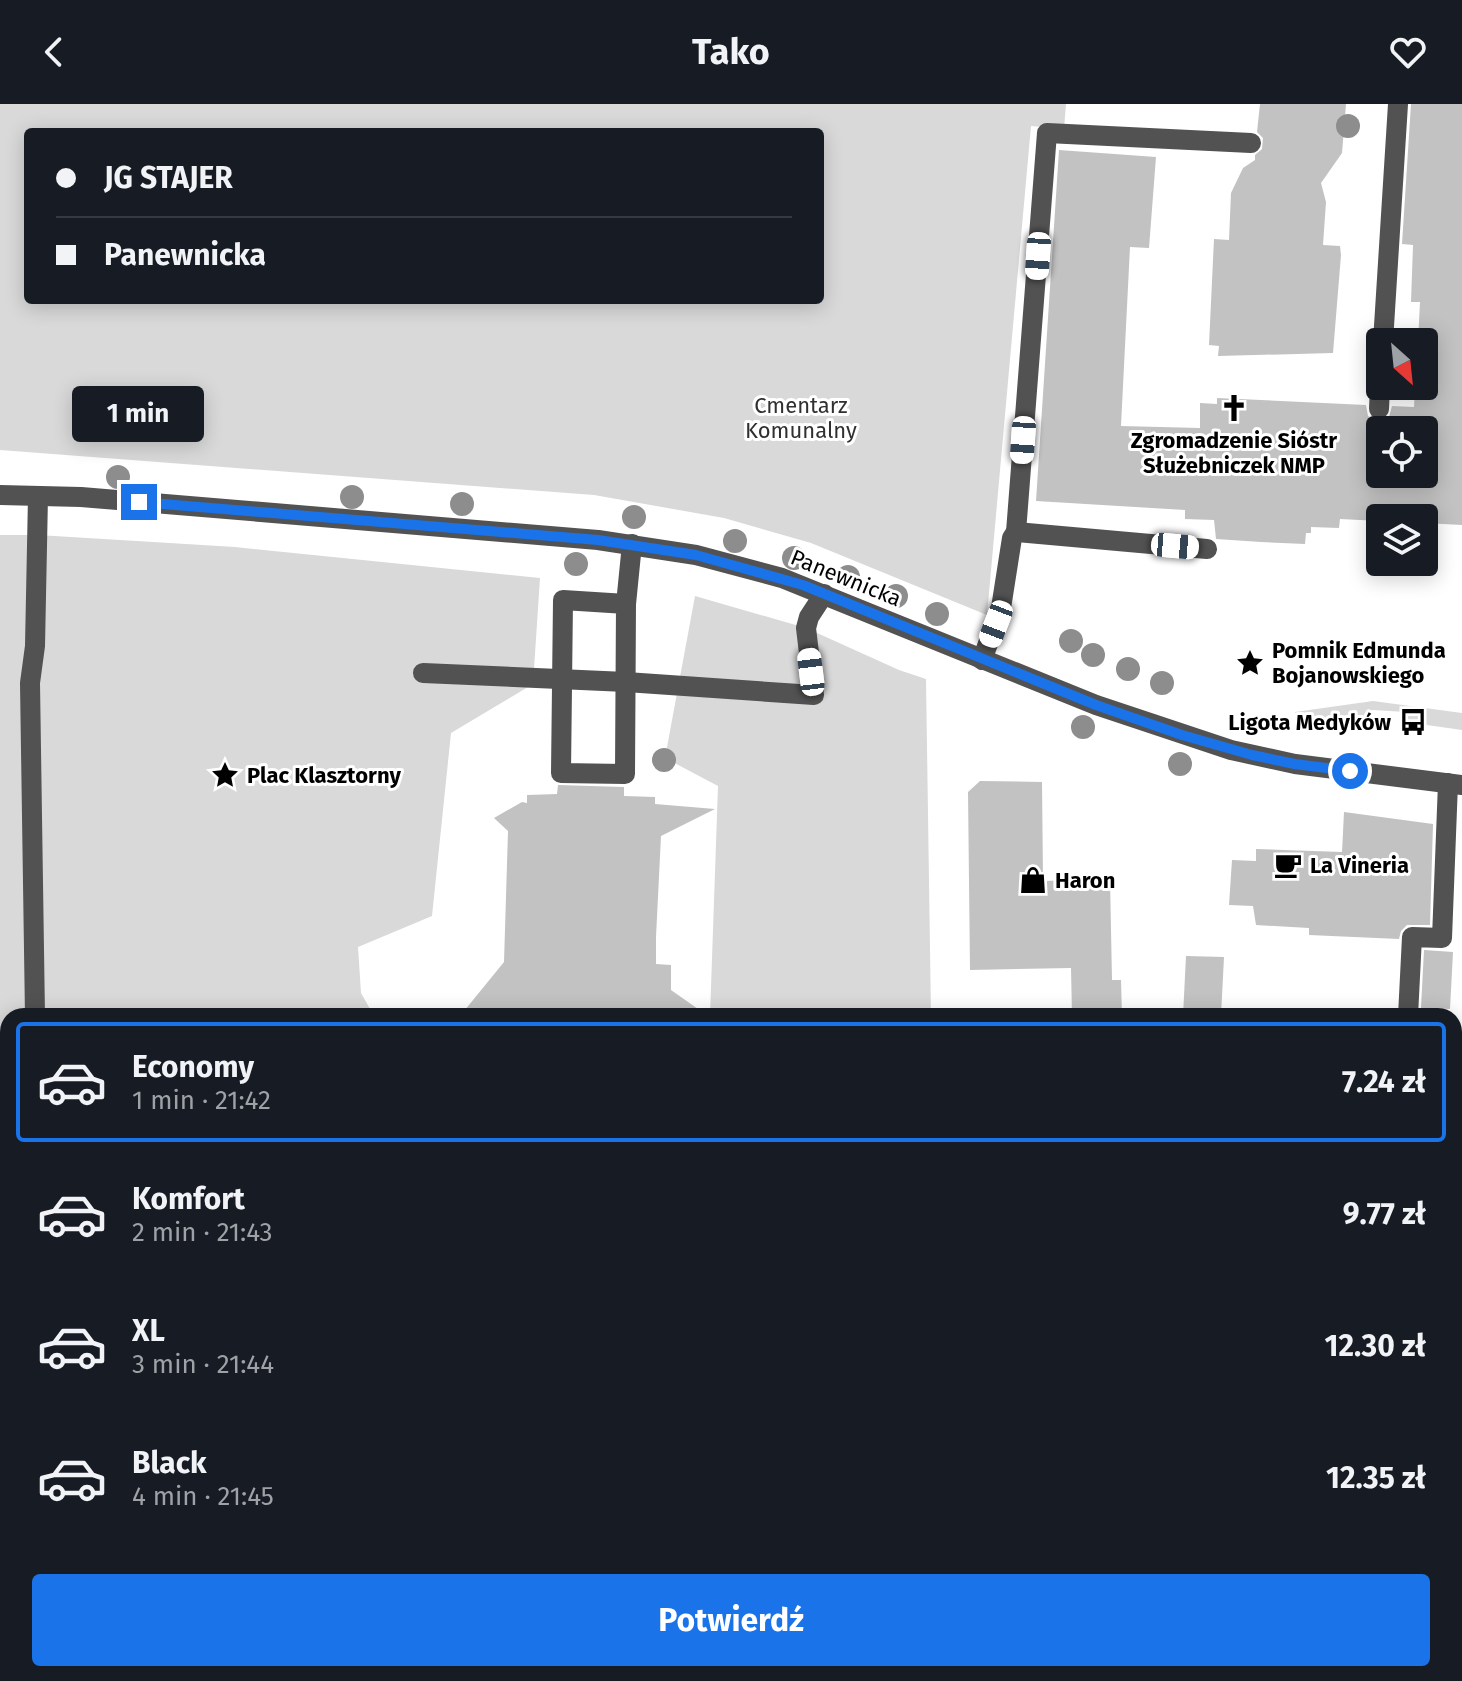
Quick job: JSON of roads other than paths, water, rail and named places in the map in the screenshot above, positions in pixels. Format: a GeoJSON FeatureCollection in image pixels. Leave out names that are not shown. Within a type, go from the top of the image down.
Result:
{"type":"FeatureCollection","features":[{"type":"Feature","properties":{"kind":"street"},"geometry":{"type":"LineString","coordinates":[[1384,328],[1398,104]]}},
{"type":"Feature","properties":{"kind":"street"},"geometry":{"type":"LineString","coordinates":[[982,660],[1001,608],[1012,538],[1016,532],[1047,133],[1251,143]]}},
{"type":"Feature","properties":{"kind":"street"},"geometry":{"type":"LineString","coordinates":[[1379,400],[1379,409]]}},
{"type":"Feature","properties":{"kind":"street","name":"Panewnicka"},"geometry":{"type":"LineString","coordinates":[[0,495],[81,497],[632,544],[734,564],[824,594],[1096,705],[1231,750],[1295,764],[1455,784]]}},
{"type":"Feature","properties":{"kind":"street"},"geometry":{"type":"LineString","coordinates":[[35,1008],[30,683],[35,646],[38,496]]}},
{"type":"Feature","properties":{"kind":"street"},"geometry":{"type":"LineString","coordinates":[[1016,532],[1207,549]]}},
{"type":"Feature","properties":{"kind":"street"},"geometry":{"type":"LineString","coordinates":[[626,604],[563,600],[561,773],[625,774],[626,604],[632,544]]}},
{"type":"Feature","properties":{"kind":"street"},"geometry":{"type":"LineString","coordinates":[[423,673],[626,682],[814,695],[806,628],[809,617],[824,594]]}},
{"type":"Feature","properties":{"kind":"street"},"geometry":{"type":"LineString","coordinates":[[1408,1008],[1412,937],[1442,938],[1455,784]]}},
{"type":"Feature","properties":{"kind":"place","name":"Zgromadzenie Sióstr Służebniczek NMP"},"geometry":{"type":"Point","coordinates":[1234,408]}},
{"type":"Feature","properties":{"kind":"place","name":"Pomnik Edmunda Bojanowskiego"},"geometry":{"type":"Point","coordinates":[1250,663]}},
{"type":"Feature","properties":{"kind":"place","name":"Ligota Medyków"},"geometry":{"type":"Point","coordinates":[1413,722]}},
{"type":"Feature","properties":{"kind":"place","name":"Plac Klasztorny"},"geometry":{"type":"Point","coordinates":[225,775]}},
{"type":"Feature","properties":{"kind":"place","name":"La Vineria"},"geometry":{"type":"Point","coordinates":[1288,865]}},
{"type":"Feature","properties":{"kind":"place","name":"Haron"},"geometry":{"type":"Point","coordinates":[1033,880]}},
{"type":"Feature","properties":{"kind":"park label","name":"Cmentarz Komunalny"},"geometry":{"type":"Point","coordinates":[801,418]}}]}
